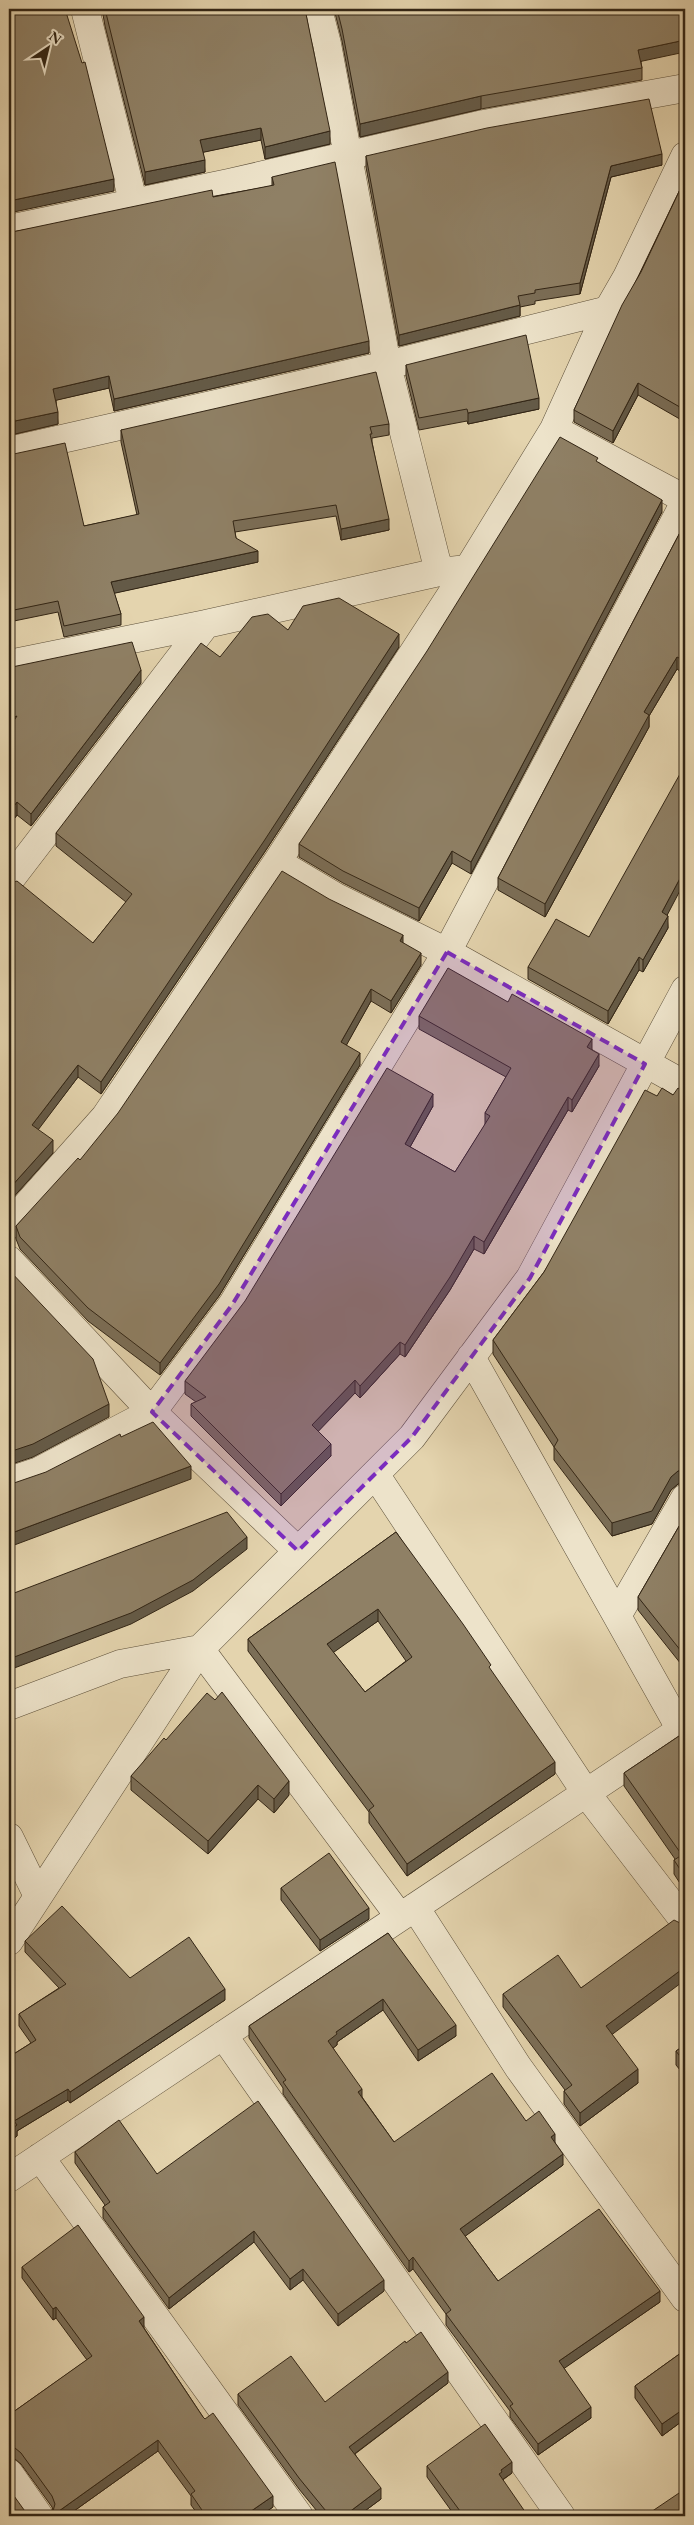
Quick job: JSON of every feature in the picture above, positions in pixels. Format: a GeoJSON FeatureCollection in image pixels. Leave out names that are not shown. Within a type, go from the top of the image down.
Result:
{"type":"FeatureCollection","features":[{"type":"Feature","properties":{"kind":"street"},"geometry":{"type":"LineString","coordinates":[[85,9],[133,201]]}},
{"type":"Feature","properties":{"kind":"street"},"geometry":{"type":"LineString","coordinates":[[318,9],[328,44],[387,365],[439,572]]}},
{"type":"Feature","properties":{"kind":"street"},"geometry":{"type":"LineString","coordinates":[[9,228],[133,201],[229,183],[484,124],[685,88]]}},
{"type":"Feature","properties":{"kind":"street"},"geometry":{"type":"LineString","coordinates":[[9,1225],[105,1116],[277,862],[468,569],[554,429],[608,310],[627,277],[685,156]]}},
{"type":"Feature","properties":{"kind":"street"},"geometry":{"type":"LineString","coordinates":[[9,451],[387,365],[608,310]]}},
{"type":"Feature","properties":{"kind":"street"},"geometry":{"type":"LineString","coordinates":[[9,1481],[39,1471],[152,1412],[232,1306],[447,952],[685,501],[554,429]]}},
{"type":"Feature","properties":{"kind":"street"},"geometry":{"type":"LineString","coordinates":[[9,664],[206,624],[439,572],[468,569]]}},
{"type":"Feature","properties":{"kind":"street"},"geometry":{"type":"LineString","coordinates":[[9,881],[206,624]]}},
{"type":"Feature","properties":{"kind":"street"},"geometry":{"type":"LineString","coordinates":[[277,862],[336,897],[447,952],[685,1085]]}},
{"type":"Feature","properties":{"kind":"street"},"geometry":{"type":"LineString","coordinates":[[9,1941],[200,1649],[412,1437],[530,1278],[685,990]]}},
{"type":"Feature","properties":{"kind":"street"},"geometry":{"type":"LineString","coordinates":[[9,1260],[152,1412],[298,1551]]}},
{"type":"Feature","properties":{"kind":"street"},"geometry":{"type":"LineString","coordinates":[[9,2178],[683,1728],[617,1616],[471,1357]]}},
{"type":"Feature","properties":{"kind":"street"},"geometry":{"type":"LineString","coordinates":[[375,1474],[586,1793],[685,1922]]}},
{"type":"Feature","properties":{"kind":"street"},"geometry":{"type":"LineString","coordinates":[[617,1616],[685,1498]]}},
{"type":"Feature","properties":{"kind":"street"},"geometry":{"type":"LineString","coordinates":[[9,1706],[120,1664],[200,1649]]}},
{"type":"Feature","properties":{"kind":"street"},"geometry":{"type":"LineString","coordinates":[[200,1649],[407,1912],[685,2298]]}},
{"type":"Feature","properties":{"kind":"street"},"geometry":{"type":"LineString","coordinates":[[9,1837],[38,1896]]}},
{"type":"Feature","properties":{"kind":"street"},"geometry":{"type":"LineString","coordinates":[[223,2035],[561,2516]]}},
{"type":"Feature","properties":{"kind":"street"},"geometry":{"type":"LineString","coordinates":[[40,2157],[299,2516]]}},
{"type":"Feature","properties":{"kind":"street"},"geometry":{"type":"LineString","coordinates":[[9,2473],[39,2516]]}},
{"type":"Feature","properties":{"kind":"highlighted area"},"geometry":{"type":"Polygon","coordinates":[[[447,952],[645,1064],[530,1278],[412,1437],[298,1551],[152,1412],[232,1305],[447,952]]]}},
{"type":"Feature","properties":{"kind":"building"},"geometry":{"type":"Polygon","coordinates":[[[9,9],[65,9],[82,63],[85,62],[114,179],[9,201],[9,9]]]}},
{"type":"Feature","properties":{"kind":"building"},"geometry":{"type":"Polygon","coordinates":[[[105,9],[305,9],[330,131],[265,147],[261,128],[200,140],[205,160],[145,172],[105,9]]]}},
{"type":"Feature","properties":{"kind":"building"},"geometry":{"type":"Polygon","coordinates":[[[337,9],[685,9],[685,40],[638,50],[642,68],[481,96],[360,124],[337,9]]]}},
{"type":"Feature","properties":{"kind":"building"},"geometry":{"type":"Polygon","coordinates":[[[649,99],[662,154],[611,166],[580,283],[535,290],[535,293],[518,296],[520,305],[399,335],[366,156],[487,128],[649,99]]]}},
{"type":"Feature","properties":{"kind":"building"},"geometry":{"type":"Polygon","coordinates":[[[335,162],[369,341],[114,399],[109,376],[53,389],[58,412],[15,421],[9,397],[9,232],[212,190],[213,197],[274,185],[272,177],[335,162]]]}},
{"type":"Feature","properties":{"kind":"building"},"geometry":{"type":"Polygon","coordinates":[[[685,179],[685,410],[638,383],[613,431],[574,410],[622,305],[641,272],[685,179]]]}},
{"type":"Feature","properties":{"kind":"building"},"geometry":{"type":"Polygon","coordinates":[[[526,335],[539,398],[468,413],[467,409],[419,418],[406,365],[526,335]]]}},
{"type":"Feature","properties":{"kind":"building"},"geometry":{"type":"Polygon","coordinates":[[[376,372],[389,424],[370,427],[372,434],[370,434],[389,519],[341,529],[336,505],[233,521],[236,538],[258,551],[111,582],[121,614],[64,626],[58,601],[9,611],[9,455],[65,443],[84,526],[139,514],[121,430],[376,372]]]}},
{"type":"Feature","properties":{"kind":"building"},"geometry":{"type":"Polygon","coordinates":[[[560,437],[598,458],[596,461],[662,500],[471,862],[452,851],[419,908],[343,871],[299,844],[427,651],[560,437]]]}},
{"type":"Feature","properties":{"kind":"building"},"geometry":{"type":"Polygon","coordinates":[[[685,523],[685,653],[681,659],[677,657],[644,712],[649,715],[545,904],[498,878],[685,523]]]}},
{"type":"Feature","properties":{"kind":"building"},"geometry":{"type":"Polygon","coordinates":[[[339,598],[399,634],[264,841],[101,1082],[78,1065],[32,1125],[53,1140],[9,1189],[9,884],[17,881],[93,943],[132,894],[56,833],[201,643],[220,657],[252,617],[268,614],[288,630],[303,606],[339,598]]]}},
{"type":"Feature","properties":{"kind":"building"},"geometry":{"type":"Polygon","coordinates":[[[132,642],[141,670],[31,814],[17,802],[9,813],[9,728],[17,716],[9,719],[9,666],[12,667],[132,642]]]}},
{"type":"Feature","properties":{"kind":"building"},"geometry":{"type":"Polygon","coordinates":[[[685,765],[685,869],[662,912],[668,916],[643,960],[639,957],[608,1011],[528,967],[556,919],[589,937],[685,765]]]}},
{"type":"Feature","properties":{"kind":"building"},"geometry":{"type":"Polygon","coordinates":[[[282,871],[329,899],[403,935],[400,941],[421,953],[391,1001],[371,989],[341,1042],[360,1053],[219,1284],[160,1363],[88,1308],[20,1237],[16,1226],[78,1158],[80,1160],[118,1113],[282,871]]]}},
{"type":"Feature","properties":{"kind":"building"},"geometry":{"type":"Polygon","coordinates":[[[448,968],[508,1002],[512,994],[592,1039],[587,1047],[599,1054],[572,1100],[568,1097],[484,1242],[474,1236],[450,1277],[405,1345],[400,1342],[360,1386],[355,1380],[312,1425],[331,1444],[281,1494],[191,1404],[206,1397],[185,1381],[245,1301],[387,1068],[433,1094],[405,1144],[455,1172],[490,1116],[485,1113],[511,1068],[419,1016],[448,968]]]}},
{"type":"Feature","properties":{"kind":"building"},"geometry":{"type":"Polygon","coordinates":[[[662,1088],[673,1095],[678,1088],[685,1092],[685,1469],[678,1471],[671,1477],[652,1511],[612,1523],[554,1447],[558,1440],[493,1340],[544,1272],[645,1090],[657,1096],[662,1088]]]}},
{"type":"Feature","properties":{"kind":"building"},"geometry":{"type":"Polygon","coordinates":[[[9,1270],[93,1359],[109,1404],[33,1444],[9,1452],[9,1270]]]}},
{"type":"Feature","properties":{"kind":"building"},"geometry":{"type":"Polygon","coordinates":[[[153,1422],[191,1466],[9,1534],[9,1484],[46,1472],[120,1434],[121,1437],[153,1422]]]}},
{"type":"Feature","properties":{"kind":"building"},"geometry":{"type":"Polygon","coordinates":[[[227,1512],[247,1537],[193,1580],[131,1613],[9,1659],[9,1595],[227,1512]]]}},
{"type":"Feature","properties":{"kind":"building"},"geometry":{"type":"Polygon","coordinates":[[[685,1516],[685,1656],[638,1597],[685,1516]]]}},
{"type":"Feature","properties":{"kind":"building"},"geometry":{"type":"Polygon","coordinates":[[[396,1532],[463,1624],[491,1665],[489,1667],[555,1762],[407,1864],[369,1810],[374,1806],[248,1639],[396,1532]],[[378,1609],[327,1644],[365,1692],[412,1657],[378,1609]]]}},
{"type":"Feature","properties":{"kind":"building"},"geometry":{"type":"Polygon","coordinates":[[[222,1692],[289,1781],[274,1799],[258,1785],[208,1841],[131,1776],[164,1738],[166,1740],[207,1693],[215,1700],[222,1692]]]}},
{"type":"Feature","properties":{"kind":"building"},"geometry":{"type":"Polygon","coordinates":[[[685,1732],[685,1877],[674,1860],[682,1855],[624,1773],[685,1732]]]}},
{"type":"Feature","properties":{"kind":"building"},"geometry":{"type":"Polygon","coordinates":[[[329,1853],[369,1908],[320,1940],[281,1888],[329,1853]]]}},
{"type":"Feature","properties":{"kind":"building"},"geometry":{"type":"Polygon","coordinates":[[[62,1906],[130,1978],[189,1937],[225,1989],[70,2092],[68,2089],[14,2121],[17,2125],[9,2131],[9,2057],[36,2040],[19,2014],[66,1984],[25,1941],[62,1906]]]}},
{"type":"Feature","properties":{"kind":"building"},"geometry":{"type":"Polygon","coordinates":[[[674,1920],[685,1924],[685,1967],[606,2026],[638,2069],[580,2113],[564,2091],[572,2085],[503,1994],[558,1955],[581,1988],[674,1920]]]}},
{"type":"Feature","properties":{"kind":"building"},"geometry":{"type":"Polygon","coordinates":[[[388,1933],[456,2025],[418,2050],[383,1999],[336,2032],[337,2034],[328,2041],[362,2089],[358,2092],[394,2142],[492,2073],[526,2121],[539,2111],[555,2134],[551,2137],[563,2154],[460,2229],[498,2281],[599,2209],[660,2291],[559,2361],[591,2407],[538,2444],[510,2406],[513,2404],[446,2314],[451,2310],[413,2257],[409,2261],[283,2082],[286,2080],[249,2026],[388,1933]]]}},
{"type":"Feature","properties":{"kind":"building"},"geometry":{"type":"Polygon","coordinates":[[[685,2045],[685,2063],[676,2051],[685,2045]]]}},
{"type":"Feature","properties":{"kind":"building"},"geometry":{"type":"Polygon","coordinates":[[[258,2101],[384,2280],[338,2314],[303,2269],[290,2279],[254,2231],[169,2298],[103,2207],[110,2202],[75,2152],[119,2120],[157,2174],[258,2101]]]}},
{"type":"Feature","properties":{"kind":"building"},"geometry":{"type":"Polygon","coordinates":[[[78,2225],[144,2317],[139,2321],[203,2417],[205,2419],[213,2413],[273,2496],[244,2516],[206,2516],[191,2494],[195,2491],[158,2440],[52,2516],[49,2516],[55,2504],[52,2496],[21,2453],[15,2448],[9,2447],[9,2415],[92,2356],[56,2307],[53,2309],[22,2267],[78,2225]]]}},
{"type":"Feature","properties":{"kind":"building"},"geometry":{"type":"Polygon","coordinates":[[[421,2332],[448,2372],[349,2447],[381,2488],[344,2516],[330,2516],[299,2478],[238,2394],[291,2356],[325,2402],[405,2341],[406,2343],[421,2332]]]}},
{"type":"Feature","properties":{"kind":"building"},"geometry":{"type":"Polygon","coordinates":[[[685,2350],[685,2408],[662,2424],[635,2386],[685,2350]]]}},
{"type":"Feature","properties":{"kind":"building"},"geometry":{"type":"Polygon","coordinates":[[[485,2424],[512,2462],[501,2470],[502,2472],[499,2474],[528,2516],[454,2516],[460,2511],[427,2466],[485,2424]]]}},
{"type":"Feature","properties":{"kind":"building"},"geometry":{"type":"Polygon","coordinates":[[[9,2489],[27,2514],[29,2516],[9,2516],[9,2489]]]}},
{"type":"Feature","properties":{"kind":"building"},"geometry":{"type":"Polygon","coordinates":[[[685,2489],[685,2516],[645,2516],[685,2489]]]}}]}
